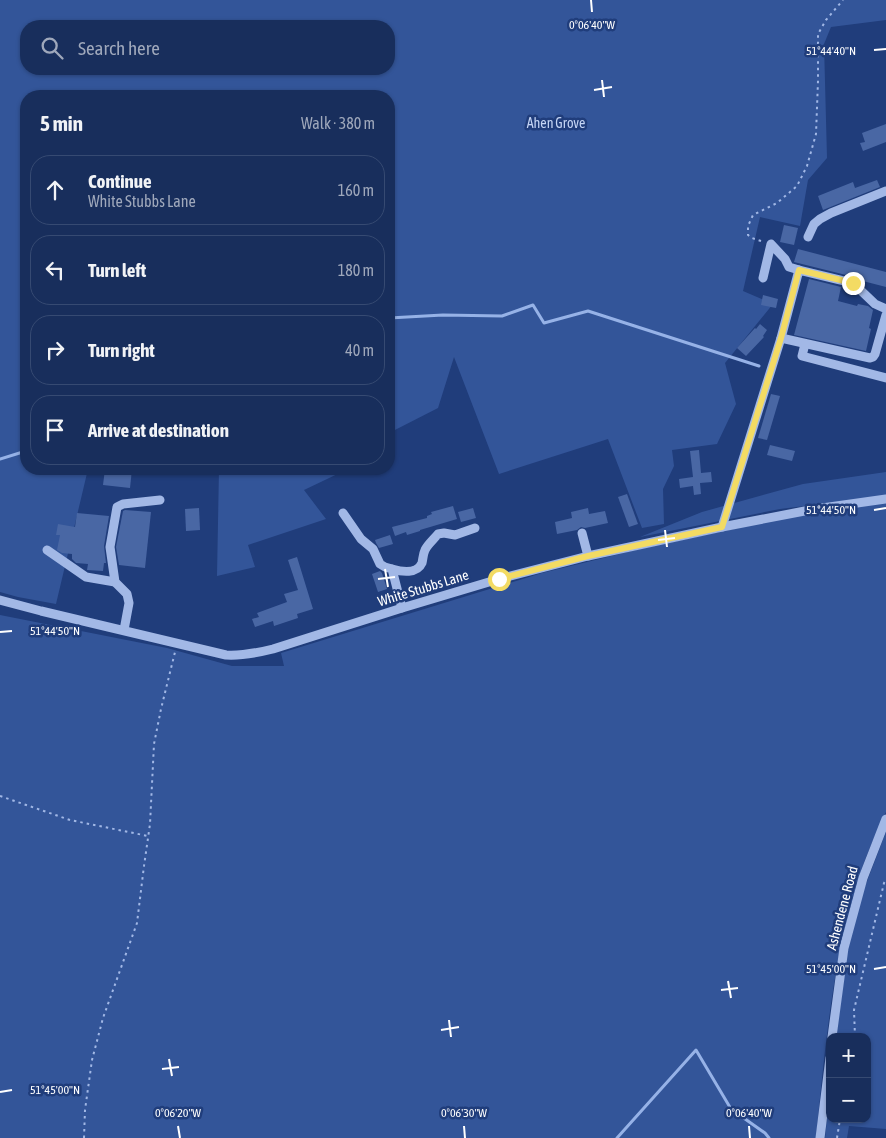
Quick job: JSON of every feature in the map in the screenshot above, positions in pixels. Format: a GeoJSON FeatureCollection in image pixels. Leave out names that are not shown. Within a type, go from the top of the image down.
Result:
{"type":"FeatureCollection","features":[{"type":"Feature","properties":{"kind":"street"},"geometry":{"type":"LineString","coordinates":[[808,237],[814,224],[820,219],[886,191]]}},
{"type":"Feature","properties":{"kind":"street"},"geometry":{"type":"LineString","coordinates":[[771,244],[785,259],[789,267],[853,283],[875,304],[886,309]]}},
{"type":"Feature","properties":{"kind":"street"},"geometry":{"type":"LineString","coordinates":[[763,278],[771,244]]}},
{"type":"Feature","properties":{"kind":"street"},"geometry":{"type":"LineString","coordinates":[[722,527],[781,338],[799,270]]}},
{"type":"Feature","properties":{"kind":"street"},"geometry":{"type":"LineString","coordinates":[[781,338],[870,358],[875,354],[886,315]]}},
{"type":"Feature","properties":{"kind":"street"},"geometry":{"type":"LineString","coordinates":[[805,344],[802,356],[886,378]]}},
{"type":"Feature","properties":{"kind":"street","name":"White Stubbs Lane"},"geometry":{"type":"LineString","coordinates":[[0,600],[226,654],[254,654],[499,579],[588,556],[815,509],[886,499]]}},
{"type":"Feature","properties":{"kind":"street"},"geometry":{"type":"LineString","coordinates":[[124,630],[129,603],[127,594],[115,582],[110,547],[117,507],[123,504],[160,500]]}},
{"type":"Feature","properties":{"kind":"street"},"geometry":{"type":"LineString","coordinates":[[343,513],[360,539],[373,549],[380,564],[385,568],[401,572],[413,571],[420,567],[425,550],[438,534],[455,535],[475,528]]}},
{"type":"Feature","properties":{"kind":"street"},"geometry":{"type":"LineString","coordinates":[[582,533],[588,556]]}},
{"type":"Feature","properties":{"kind":"street"},"geometry":{"type":"LineString","coordinates":[[47,550],[86,578],[115,582]]}},
{"type":"Feature","properties":{"kind":"street"},"geometry":{"type":"LineString","coordinates":[[392,569],[402,608]]}},
{"type":"Feature","properties":{"kind":"street","name":"Ashendene Road"},"geometry":{"type":"LineString","coordinates":[[833,1033],[844,948],[863,878],[886,819]]}},
{"type":"Feature","properties":{"kind":"street"},"geometry":{"type":"LineString","coordinates":[[820,1138],[828,1078]]}},
{"type":"Feature","properties":{"kind":"path"},"geometry":{"type":"LineString","coordinates":[[771,244],[748,235],[748,226],[753,215],[778,203],[797,186],[807,166],[816,134],[818,34],[826,20],[843,0]]}},
{"type":"Feature","properties":{"kind":"path"},"geometry":{"type":"LineString","coordinates":[[84,1138],[85,1110],[92,1060],[103,1018],[137,923],[152,805],[154,744],[177,643]]}},
{"type":"Feature","properties":{"kind":"path"},"geometry":{"type":"LineString","coordinates":[[0,796],[70,820],[148,836]]}},
{"type":"Feature","properties":{"kind":"path"},"geometry":{"type":"LineString","coordinates":[[855,1033],[854,1010],[886,880]]}},
{"type":"Feature","properties":{"kind":"path"},"geometry":{"type":"LineString","coordinates":[[837,1138],[839,1123]]}},
{"type":"Feature","properties":{"kind":"green space","name":"Ahen Grove"},"geometry":{"type":"Polygon","coordinates":[[[0,0],[886,0],[886,20],[831,27],[824,44],[827,158],[808,180],[800,226],[760,217],[743,291],[773,304],[725,363],[736,404],[717,444],[672,450],[674,466],[663,489],[664,524],[642,528],[608,439],[499,474],[454,357],[438,408],[395,430],[395,90],[20,90],[20,475],[87,475],[56,604],[0,592],[0,0]]]}},
{"type":"Feature","properties":{"kind":"green space"},"geometry":{"type":"Polygon","coordinates":[[[886,472],[886,496],[780,509],[640,537],[702,512],[803,484],[886,472]]]}},
{"type":"Feature","properties":{"kind":"green space"},"geometry":{"type":"Polygon","coordinates":[[[219,475],[335,475],[304,490],[326,519],[248,545],[255,567],[217,576],[219,475]]]}},
{"type":"Feature","properties":{"kind":"green space"},"geometry":{"type":"Polygon","coordinates":[[[886,503],[886,812],[856,886],[845,926],[826,1033],[816,1138],[0,1138],[0,615],[167,648],[232,666],[284,666],[281,653],[542,573],[640,549],[813,512],[886,503]]]}},
{"type":"Feature","properties":{"kind":"green space"},"geometry":{"type":"Polygon","coordinates":[[[886,832],[886,1129],[849,1126],[847,1138],[825,1138],[827,1123],[871,1123],[871,1033],[837,1033],[849,941],[864,889],[886,832]]]}},
{"type":"Feature","properties":{"kind":"building"},"geometry":{"type":"Polygon","coordinates":[[[886,124],[886,142],[863,151],[860,143],[865,142],[862,133],[886,124]]]}},
{"type":"Feature","properties":{"kind":"building"},"geometry":{"type":"Polygon","coordinates":[[[877,180],[880,187],[823,210],[818,196],[853,182],[855,188],[877,180]]]}},
{"type":"Feature","properties":{"kind":"building"},"geometry":{"type":"Polygon","coordinates":[[[784,225],[798,228],[794,245],[780,242],[784,225]]]}},
{"type":"Feature","properties":{"kind":"building"},"geometry":{"type":"Polygon","coordinates":[[[798,249],[886,272],[886,287],[794,262],[798,249]]]}},
{"type":"Feature","properties":{"kind":"building"},"geometry":{"type":"Polygon","coordinates":[[[809,279],[841,287],[838,301],[857,306],[858,304],[868,306],[873,310],[866,351],[794,335],[809,279]]]}},
{"type":"Feature","properties":{"kind":"building"},"geometry":{"type":"Polygon","coordinates":[[[763,295],[778,299],[776,308],[761,305],[763,295]]]}},
{"type":"Feature","properties":{"kind":"building"},"geometry":{"type":"Polygon","coordinates":[[[760,324],[767,330],[764,337],[746,356],[737,348],[760,324]]]}},
{"type":"Feature","properties":{"kind":"building"},"geometry":{"type":"Polygon","coordinates":[[[771,394],[780,396],[767,440],[758,438],[771,394]]]}},
{"type":"Feature","properties":{"kind":"building"},"geometry":{"type":"Polygon","coordinates":[[[770,445],[795,451],[792,461],[767,455],[770,445]]]}},
{"type":"Feature","properties":{"kind":"building"},"geometry":{"type":"Polygon","coordinates":[[[699,450],[701,473],[711,472],[712,482],[700,483],[701,494],[694,495],[693,486],[680,488],[679,479],[693,477],[690,451],[699,450]]]}},
{"type":"Feature","properties":{"kind":"building"},"geometry":{"type":"Polygon","coordinates":[[[104,475],[131,475],[130,488],[103,485],[104,475]]]}},
{"type":"Feature","properties":{"kind":"building"},"geometry":{"type":"Polygon","coordinates":[[[627,494],[638,524],[629,527],[618,497],[627,494]]]}},
{"type":"Feature","properties":{"kind":"building"},"geometry":{"type":"Polygon","coordinates":[[[453,506],[457,519],[407,535],[406,532],[395,536],[392,527],[427,518],[427,516],[432,514],[431,512],[453,506]]]}},
{"type":"Feature","properties":{"kind":"building"},"geometry":{"type":"Polygon","coordinates":[[[199,508],[200,530],[186,531],[185,509],[199,508]]]}},
{"type":"Feature","properties":{"kind":"building"},"geometry":{"type":"Polygon","coordinates":[[[473,508],[476,518],[461,522],[458,512],[473,508]]]}},
{"type":"Feature","properties":{"kind":"building"},"geometry":{"type":"Polygon","coordinates":[[[588,508],[589,514],[605,511],[608,523],[585,528],[581,527],[577,530],[557,534],[555,522],[572,518],[571,512],[588,508]]]}},
{"type":"Feature","properties":{"kind":"building"},"geometry":{"type":"Polygon","coordinates":[[[123,511],[151,512],[145,568],[119,565],[116,547],[123,511]]]}},
{"type":"Feature","properties":{"kind":"building"},"geometry":{"type":"Polygon","coordinates":[[[77,513],[109,516],[104,546],[106,563],[104,563],[103,571],[87,570],[88,564],[76,563],[72,559],[72,554],[62,553],[57,550],[60,535],[56,535],[58,524],[75,527],[77,513]]]}},
{"type":"Feature","properties":{"kind":"building"},"geometry":{"type":"Polygon","coordinates":[[[390,535],[393,544],[379,548],[375,540],[390,535]]]}},
{"type":"Feature","properties":{"kind":"building"},"geometry":{"type":"Polygon","coordinates":[[[297,557],[313,609],[297,614],[298,618],[274,626],[273,621],[255,627],[252,619],[259,617],[257,613],[287,602],[284,594],[298,590],[288,560],[297,557]]]}},
{"type":"Feature","properties":{"kind":"building"},"geometry":{"type":"Polygon","coordinates":[[[380,571],[387,589],[378,592],[372,574],[380,571]]]}},
{"type":"Feature","properties":{"kind":"waterway"},"geometry":{"type":"LineString","coordinates":[[395,318],[443,315],[502,316],[533,305],[544,323],[588,311],[759,366]]}},
{"type":"Feature","properties":{"kind":"waterway"},"geometry":{"type":"LineString","coordinates":[[0,459],[20,453]]}},
{"type":"Feature","properties":{"kind":"waterway"},"geometry":{"type":"LineString","coordinates":[[617,1138],[696,1050],[731,1109],[765,1133],[769,1138]]}},
{"type":"Feature","properties":{"kind":"route"},"geometry":{"type":"LineString","coordinates":[[499,579],[588,556],[722,527],[781,338],[799,270],[853,283]]}}]}
